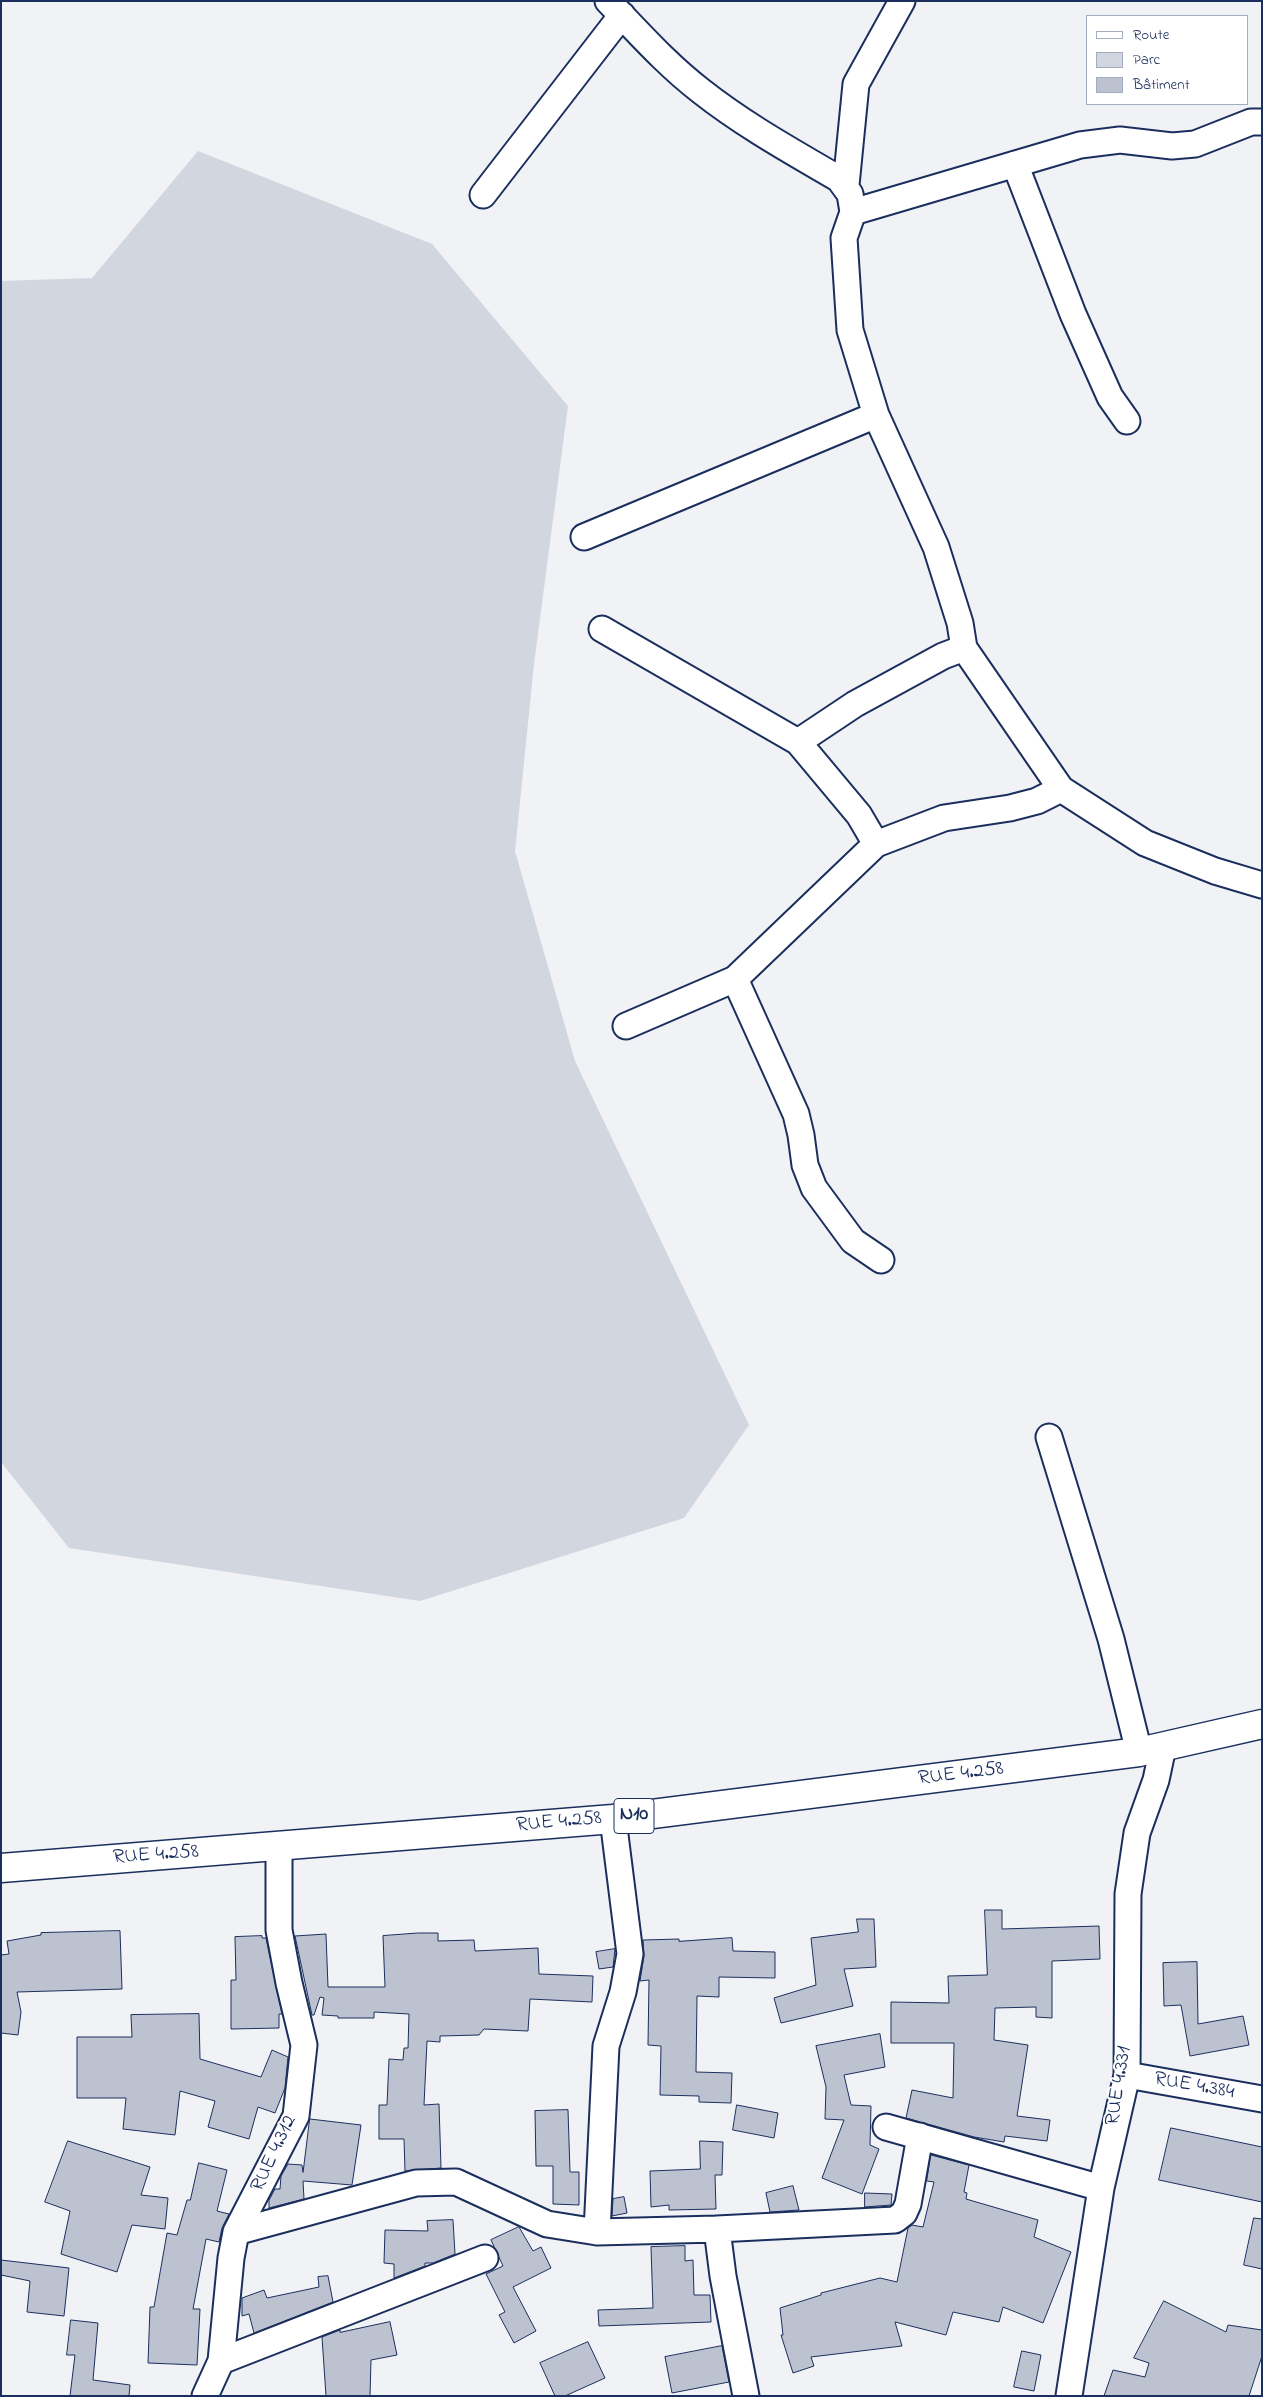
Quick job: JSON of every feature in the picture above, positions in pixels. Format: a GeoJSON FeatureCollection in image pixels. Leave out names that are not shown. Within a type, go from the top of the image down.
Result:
{"type":"FeatureCollection","features":[{"type":"Feature","properties":{"kind":"highway","name":"RUE 4.258"},"geometry":{"type":"LineString","coordinates":[[1,1868],[613,1819],[1151,1750],[1262,1724]]}},
{"type":"Feature","properties":{"kind":"street"},"geometry":{"type":"LineString","coordinates":[[846,186],[856,84],[902,1]]}},
{"type":"Feature","properties":{"kind":"street"},"geometry":{"type":"LineString","coordinates":[[483,195],[615,8],[666,60],[702,92],[770,138],[839,179],[846,186],[850,194],[853,212],[844,238],[850,330],[876,415],[936,547],[960,623],[964,648],[1061,789],[1145,844],[1215,871],[1262,886]]}},
{"type":"Feature","properties":{"kind":"street"},"geometry":{"type":"LineString","coordinates":[[853,212],[1080,144],[1120,140],[1172,146],[1194,144],[1252,122],[1262,122]]}},
{"type":"Feature","properties":{"kind":"street"},"geometry":{"type":"LineString","coordinates":[[1015,164],[1073,314],[1110,397],[1127,421]]}},
{"type":"Feature","properties":{"kind":"street"},"geometry":{"type":"LineString","coordinates":[[584,537],[876,415]]}},
{"type":"Feature","properties":{"kind":"street"},"geometry":{"type":"LineString","coordinates":[[602,629],[798,742],[818,769],[859,816],[876,844]]}},
{"type":"Feature","properties":{"kind":"street"},"geometry":{"type":"LineString","coordinates":[[798,742],[855,704],[943,656],[964,648]]}},
{"type":"Feature","properties":{"kind":"street"},"geometry":{"type":"LineString","coordinates":[[626,1026],[735,979],[876,844],[944,818],[1019,806],[1037,801],[1061,789]]}},
{"type":"Feature","properties":{"kind":"street"},"geometry":{"type":"LineString","coordinates":[[735,979],[796,1114],[802,1135],[805,1165],[814,1188],[853,1242],[880,1260]]}},
{"type":"Feature","properties":{"kind":"street"},"geometry":{"type":"LineString","coordinates":[[1049,1437],[1111,1639],[1151,1750]]}},
{"type":"Feature","properties":{"kind":"street","name":"RUE 4.331"},"geometry":{"type":"LineString","coordinates":[[1071,2395],[1101,2188],[1127,2075],[1128,1894],[1137,1833],[1156,1780],[1151,1750]]}},
{"type":"Feature","properties":{"kind":"street"},"geometry":{"type":"LineString","coordinates":[[597,2232],[606,2046],[623,1992],[630,1954],[613,1819]]}},
{"type":"Feature","properties":{"kind":"street","name":"RUE 4.312"},"geometry":{"type":"LineString","coordinates":[[205,2396],[221,2361],[231,2258],[236,2232],[296,2116],[304,2045],[288,1983],[279,1930],[279,1847]]}},
{"type":"Feature","properties":{"kind":"street","name":"RUE 4.384"},"geometry":{"type":"LineString","coordinates":[[1127,2075],[1262,2099]]}},
{"type":"Feature","properties":{"kind":"street"},"geometry":{"type":"LineString","coordinates":[[886,2127],[1101,2188]]}},
{"type":"Feature","properties":{"kind":"street"},"geometry":{"type":"LineString","coordinates":[[236,2232],[416,2183],[456,2182],[547,2224],[597,2232],[717,2229],[895,2220],[904,2213],[908,2204],[920,2136]]}},
{"type":"Feature","properties":{"kind":"street"},"geometry":{"type":"LineString","coordinates":[[717,2229],[723,2276],[746,2396]]}},
{"type":"Feature","properties":{"kind":"street"},"geometry":{"type":"LineString","coordinates":[[221,2361],[485,2258]]}},
{"type":"Feature","properties":{"kind":"green space"},"geometry":{"type":"Polygon","coordinates":[[[198,151],[432,244],[568,406],[534,664],[515,851],[575,1061],[749,1425],[684,1518],[420,1601],[69,1548],[1,1462],[1,281],[92,278],[198,151]]]}},
{"type":"Feature","properties":{"kind":"building"},"geometry":{"type":"Polygon","coordinates":[[[985,1910],[1002,1910],[1002,1929],[1099,1926],[1100,1959],[1052,1961],[1052,2018],[1036,2017],[1036,2007],[995,2008],[994,2040],[1028,2045],[1017,2116],[1050,2120],[1047,2141],[1005,2136],[1004,2142],[974,2137],[906,2118],[912,2090],[953,2098],[954,2043],[891,2043],[891,2002],[949,2003],[948,1976],[987,1975],[985,1910]]]}},
{"type":"Feature","properties":{"kind":"building"},"geometry":{"type":"Polygon","coordinates":[[[857,1919],[874,1919],[876,1967],[844,1969],[853,2006],[781,2023],[774,1998],[816,1985],[811,1938],[858,1932],[857,1919]]]}},
{"type":"Feature","properties":{"kind":"building"},"geometry":{"type":"Polygon","coordinates":[[[120,1931],[122,1989],[17,1992],[21,2012],[18,2035],[1,2033],[1,1955],[9,1954],[7,1941],[41,1935],[41,1933],[120,1931]]]}},
{"type":"Feature","properties":{"kind":"building"},"geometry":{"type":"Polygon","coordinates":[[[438,1933],[438,1941],[474,1940],[475,1951],[538,1948],[539,1974],[593,1976],[592,2002],[530,1999],[528,2031],[484,2029],[479,2035],[440,2036],[440,2042],[427,2041],[424,2105],[439,2104],[441,2168],[405,2171],[404,2139],[379,2139],[379,2105],[387,2105],[389,2059],[403,2060],[404,2048],[408,2048],[409,2014],[374,2012],[374,2018],[338,2018],[338,2016],[322,2015],[324,1998],[320,1997],[314,2015],[312,2015],[295,1936],[326,1934],[328,1987],[385,1987],[383,1936],[438,1933]]]}},
{"type":"Feature","properties":{"kind":"building"},"geometry":{"type":"Polygon","coordinates":[[[262,1936],[262,1938],[266,1938],[282,2014],[279,2014],[279,2028],[231,2029],[231,1980],[236,1980],[235,1937],[262,1936]]]}},
{"type":"Feature","properties":{"kind":"building"},"geometry":{"type":"Polygon","coordinates":[[[732,1938],[733,1951],[775,1952],[775,1978],[719,1977],[719,1997],[697,1996],[696,2072],[732,2073],[731,2103],[699,2102],[699,2096],[660,2095],[661,2046],[648,2045],[649,1980],[640,1981],[644,1956],[643,1940],[679,1939],[679,1941],[732,1938]]]}},
{"type":"Feature","properties":{"kind":"building"},"geometry":{"type":"Polygon","coordinates":[[[615,1949],[613,1967],[599,1969],[596,1952],[615,1949]]]}},
{"type":"Feature","properties":{"kind":"building"},"geometry":{"type":"Polygon","coordinates":[[[1197,1962],[1198,2024],[1243,2016],[1249,2045],[1190,2056],[1181,2005],[1164,2006],[1163,1963],[1197,1962]]]}},
{"type":"Feature","properties":{"kind":"building"},"geometry":{"type":"Polygon","coordinates":[[[199,2014],[200,2059],[261,2077],[272,2050],[288,2057],[285,2088],[275,2113],[258,2107],[249,2139],[208,2127],[215,2101],[180,2091],[175,2135],[123,2129],[126,2098],[77,2098],[77,2037],[132,2037],[131,2015],[199,2014]]]}},
{"type":"Feature","properties":{"kind":"building"},"geometry":{"type":"Polygon","coordinates":[[[880,2034],[885,2067],[844,2075],[851,2105],[871,2106],[870,2145],[879,2149],[862,2194],[822,2178],[844,2120],[825,2119],[826,2087],[816,2046],[880,2034]]]}},
{"type":"Feature","properties":{"kind":"building"},"geometry":{"type":"Polygon","coordinates":[[[737,2105],[778,2113],[774,2138],[733,2130],[737,2105]]]}},
{"type":"Feature","properties":{"kind":"building"},"geometry":{"type":"Polygon","coordinates":[[[568,2110],[570,2172],[579,2172],[579,2205],[553,2204],[553,2166],[536,2166],[535,2111],[568,2110]]]}},
{"type":"Feature","properties":{"kind":"building"},"geometry":{"type":"Polygon","coordinates":[[[310,2119],[361,2125],[352,2185],[303,2181],[304,2199],[269,2208],[269,2200],[275,2189],[280,2189],[281,2176],[288,2164],[302,2165],[303,2172],[310,2119]]]}},
{"type":"Feature","properties":{"kind":"building"},"geometry":{"type":"Polygon","coordinates":[[[1171,2128],[1262,2147],[1262,2202],[1159,2180],[1171,2128]]]}},
{"type":"Feature","properties":{"kind":"building"},"geometry":{"type":"Polygon","coordinates":[[[68,2141],[150,2167],[141,2195],[168,2198],[165,2229],[132,2225],[117,2272],[61,2254],[70,2211],[45,2202],[68,2141]]]}},
{"type":"Feature","properties":{"kind":"building"},"geometry":{"type":"Polygon","coordinates":[[[700,2141],[723,2142],[722,2175],[715,2175],[716,2209],[669,2210],[669,2205],[651,2207],[650,2171],[700,2169],[700,2141]]]}},
{"type":"Feature","properties":{"kind":"building"},"geometry":{"type":"Polygon","coordinates":[[[931,2155],[969,2165],[964,2192],[967,2193],[966,2199],[1038,2220],[1034,2237],[1071,2252],[1043,2323],[1003,2307],[999,2322],[953,2312],[946,2335],[895,2322],[902,2346],[811,2357],[814,2366],[793,2373],[781,2335],[783,2335],[780,2308],[821,2295],[821,2293],[880,2278],[897,2282],[908,2228],[912,2225],[923,2227],[934,2182],[927,2181],[931,2155]]]}},
{"type":"Feature","properties":{"kind":"building"},"geometry":{"type":"Polygon","coordinates":[[[199,2163],[227,2170],[217,2211],[229,2214],[222,2228],[219,2242],[206,2239],[193,2309],[200,2309],[197,2365],[148,2363],[150,2307],[154,2307],[167,2233],[177,2235],[187,2200],[190,2200],[199,2163]]]}},
{"type":"Feature","properties":{"kind":"building"},"geometry":{"type":"Polygon","coordinates":[[[793,2186],[799,2210],[770,2212],[766,2193],[793,2186]]]}},
{"type":"Feature","properties":{"kind":"building"},"geometry":{"type":"Polygon","coordinates":[[[865,2193],[892,2194],[891,2205],[865,2207],[865,2193]]]}},
{"type":"Feature","properties":{"kind":"building"},"geometry":{"type":"Polygon","coordinates":[[[624,2197],[627,2213],[612,2216],[613,2199],[624,2197]]]}},
{"type":"Feature","properties":{"kind":"building"},"geometry":{"type":"Polygon","coordinates":[[[1254,2218],[1262,2219],[1262,2269],[1244,2265],[1254,2218]]]}},
{"type":"Feature","properties":{"kind":"building"},"geometry":{"type":"Polygon","coordinates":[[[453,2220],[455,2254],[433,2263],[425,2263],[425,2266],[394,2278],[394,2264],[384,2263],[385,2230],[428,2231],[427,2221],[453,2220]]]}},
{"type":"Feature","properties":{"kind":"building"},"geometry":{"type":"Polygon","coordinates":[[[519,2227],[533,2251],[541,2247],[551,2268],[513,2287],[536,2331],[514,2343],[499,2315],[505,2312],[486,2274],[503,2266],[491,2240],[519,2227]]]}},
{"type":"Feature","properties":{"kind":"building"},"geometry":{"type":"Polygon","coordinates":[[[685,2246],[685,2261],[693,2260],[694,2295],[710,2295],[711,2322],[599,2326],[598,2310],[653,2308],[651,2247],[685,2246]]]}},
{"type":"Feature","properties":{"kind":"building"},"geometry":{"type":"Polygon","coordinates":[[[1,2260],[69,2268],[64,2316],[27,2312],[30,2281],[1,2275],[1,2260]]]}},
{"type":"Feature","properties":{"kind":"building"},"geometry":{"type":"Polygon","coordinates":[[[328,2276],[333,2302],[254,2333],[249,2314],[242,2316],[242,2298],[264,2290],[267,2298],[319,2287],[318,2277],[328,2276]]]}},
{"type":"Feature","properties":{"kind":"building"},"geometry":{"type":"Polygon","coordinates":[[[1164,2301],[1226,2332],[1228,2325],[1262,2330],[1262,2356],[1249,2396],[1104,2396],[1113,2370],[1145,2377],[1149,2363],[1134,2358],[1164,2301]]]}},
{"type":"Feature","properties":{"kind":"building"},"geometry":{"type":"Polygon","coordinates":[[[71,2320],[98,2323],[93,2380],[130,2385],[129,2396],[70,2396],[75,2355],[67,2355],[71,2320]]]}},
{"type":"Feature","properties":{"kind":"building"},"geometry":{"type":"Polygon","coordinates":[[[390,2322],[397,2355],[371,2360],[370,2396],[326,2396],[322,2337],[340,2330],[340,2332],[390,2322]]]}},
{"type":"Feature","properties":{"kind":"building"},"geometry":{"type":"Polygon","coordinates":[[[588,2342],[605,2378],[565,2396],[555,2396],[540,2363],[588,2342]]]}},
{"type":"Feature","properties":{"kind":"building"},"geometry":{"type":"Polygon","coordinates":[[[722,2346],[729,2382],[672,2393],[665,2357],[722,2346]]]}},
{"type":"Feature","properties":{"kind":"building"},"geometry":{"type":"Polygon","coordinates":[[[1022,2351],[1041,2355],[1034,2391],[1014,2387],[1022,2351]]]}}]}
